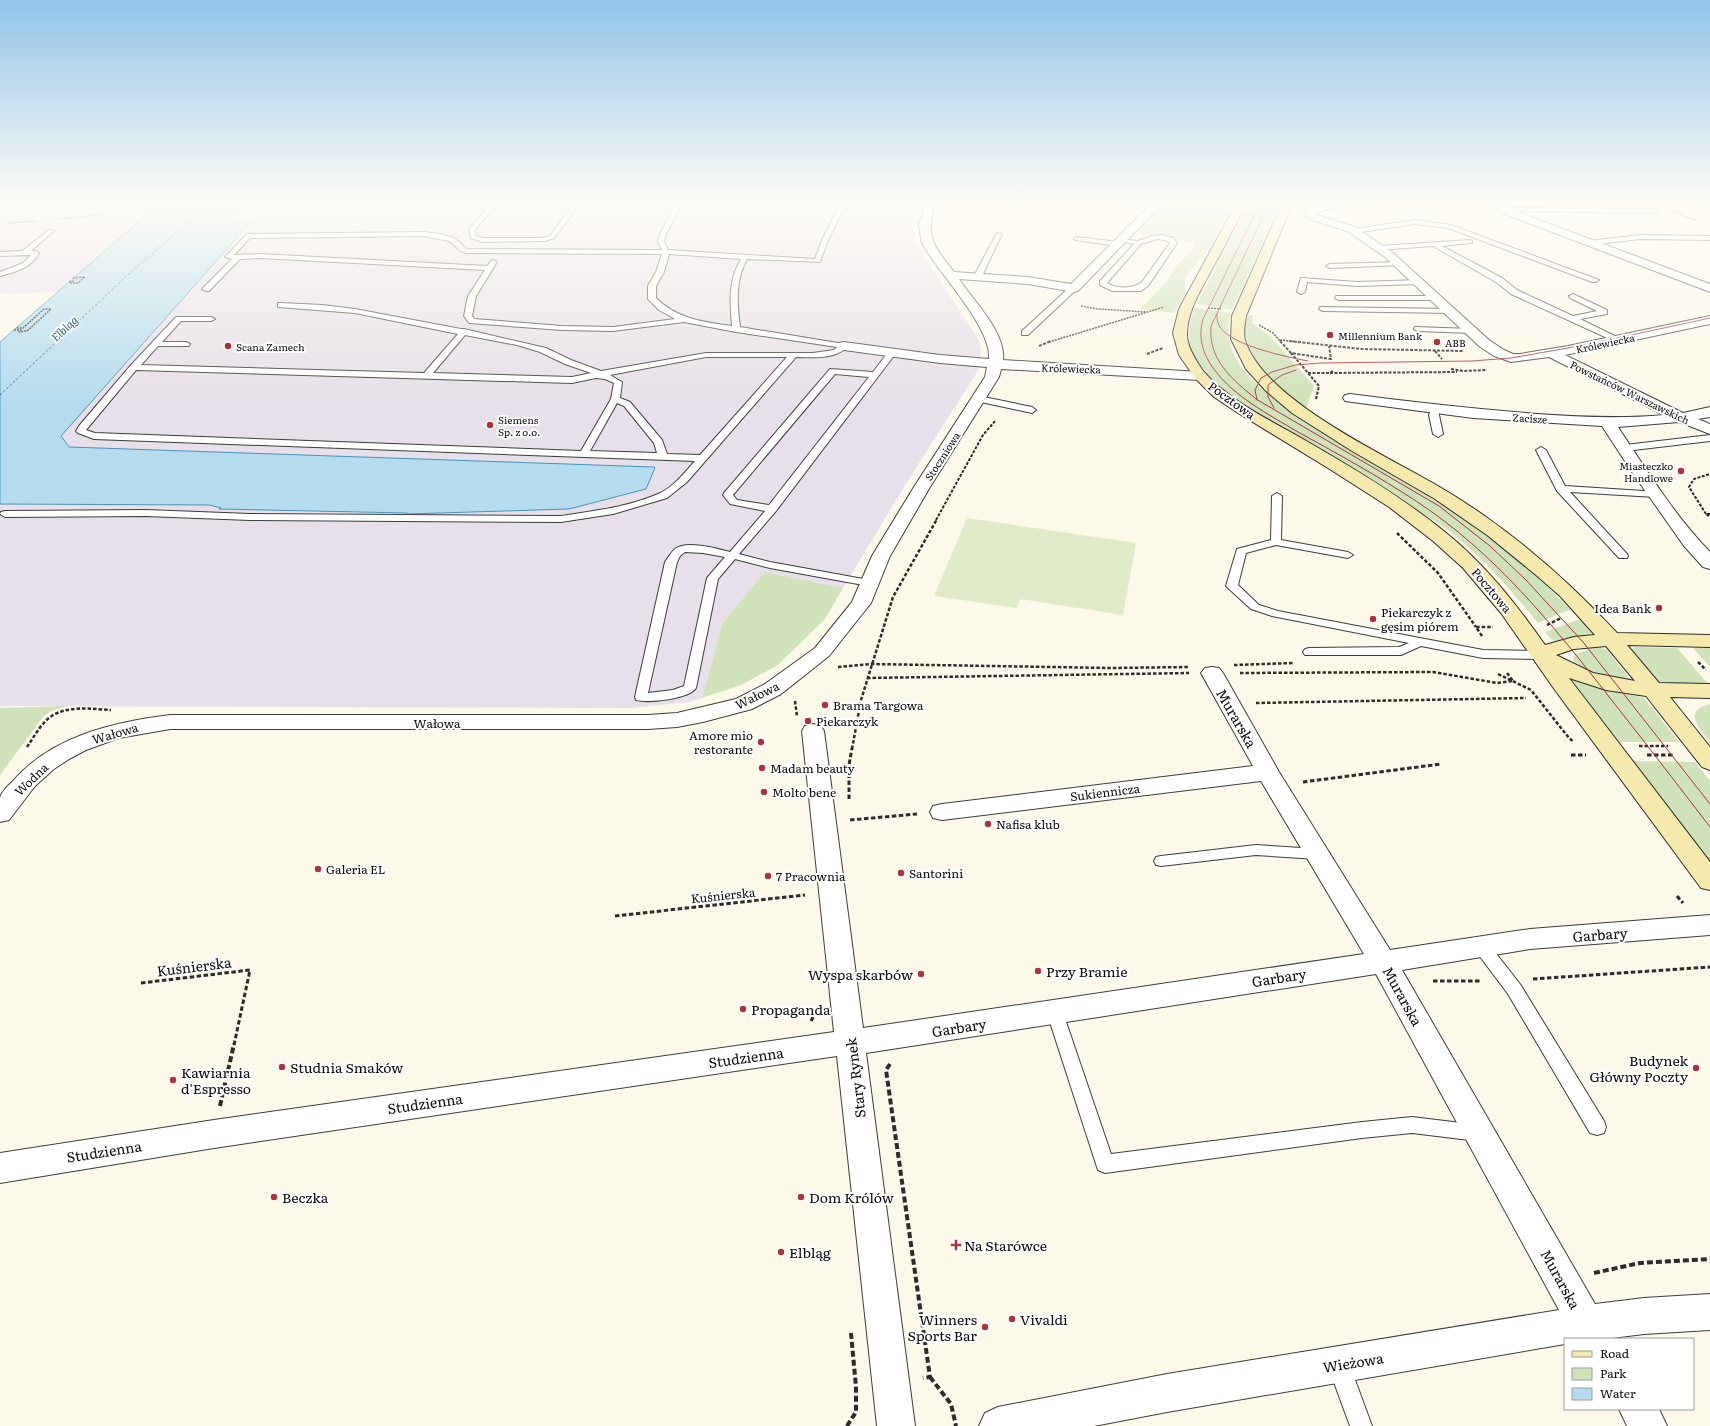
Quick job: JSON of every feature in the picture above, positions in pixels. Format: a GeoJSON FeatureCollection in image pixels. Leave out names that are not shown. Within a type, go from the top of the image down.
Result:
{"type":"FeatureCollection","features":[{"type":"Feature","properties":{"kind":"main road","name":"Pocztowa"},"geometry":{"type":"LineString","coordinates":[[1206,271],[1180,323],[1180,337],[1184,352],[1200,376],[1221,395],[1233,403],[1358,479],[1409,514],[1455,551],[1489,585],[1519,623],[1540,655],[1710,881]]}},
{"type":"Feature","properties":{"kind":"main road"},"geometry":{"type":"LineString","coordinates":[[1258,271],[1239,316],[1237,336],[1247,360],[1273,391],[1336,434],[1441,495],[1479,520],[1509,543],[1570,596],[1611,640],[1703,754]]}},
{"type":"Feature","properties":{"kind":"main road"},"geometry":{"type":"LineString","coordinates":[[1710,641],[1611,640],[1569,644],[1547,650],[1540,655],[1557,666],[1618,687],[1652,691],[1710,692]]}},
{"type":"Feature","properties":{"kind":"street"},"geometry":{"type":"LineString","coordinates":[[844,346],[892,353],[995,364],[996,349],[993,342],[949,271]]}},
{"type":"Feature","properties":{"kind":"street"},"geometry":{"type":"LineString","coordinates":[[953,276],[978,276],[1048,283],[1074,288],[1091,271]]}},
{"type":"Feature","properties":{"kind":"street"},"geometry":{"type":"LineString","coordinates":[[1408,271],[1472,331]]}},
{"type":"Feature","properties":{"kind":"street"},"geometry":{"type":"LineString","coordinates":[[1663,271],[1710,288]]}},
{"type":"Feature","properties":{"kind":"street","name":"Królewiecka"},"geometry":{"type":"LineString","coordinates":[[1472,331],[1484,343],[1499,353],[1511,358],[1520,358],[1619,340],[1710,320]]}},
{"type":"Feature","properties":{"kind":"street","name":"Powstańców Warszawskich"},"geometry":{"type":"LineString","coordinates":[[1551,353],[1682,418],[1710,429]]}},
{"type":"Feature","properties":{"kind":"street","name":"Królewiecka"},"geometry":{"type":"LineString","coordinates":[[995,364],[1200,376]]}},
{"type":"Feature","properties":{"kind":"street","name":"Stoczniowa"},"geometry":{"type":"LineString","coordinates":[[800,670],[822,652],[845,625],[860,603],[882,556],[922,487],[992,377],[995,364]]}},
{"type":"Feature","properties":{"kind":"street","name":"Zacisze"},"geometry":{"type":"LineString","coordinates":[[1350,398],[1435,410],[1523,418],[1608,423],[1682,418],[1710,412]]}},
{"type":"Feature","properties":{"kind":"street"},"geometry":{"type":"LineString","coordinates":[[1608,423],[1690,542],[1710,563]]}},
{"type":"Feature","properties":{"kind":"street","name":"Murarska"},"geometry":{"type":"LineString","coordinates":[[1210,669],[1272,779],[1383,961],[1590,1331]]}},
{"type":"Feature","properties":{"kind":"street","name":"Wałowa"},"geometry":{"type":"LineString","coordinates":[[68,750],[117,731],[136,726],[170,722],[619,723],[676,720],[717,712],[744,704],[773,689],[800,670]]}},
{"type":"Feature","properties":{"kind":"street","name":"Stary Rynek"},"geometry":{"type":"LineString","coordinates":[[813,731],[896,1426]]}},
{"type":"Feature","properties":{"kind":"street","name":"Wodna"},"geometry":{"type":"LineString","coordinates":[[0,814],[30,776],[52,759],[68,750]]}},
{"type":"Feature","properties":{"kind":"street","name":"Sukiennicza"},"geometry":{"type":"LineString","coordinates":[[942,812],[1272,779]]}},
{"type":"Feature","properties":{"kind":"street","name":"Garbary"},"geometry":{"type":"LineString","coordinates":[[850,1042],[1054,1013],[1530,939],[1710,925]]}},
{"type":"Feature","properties":{"kind":"street","name":"Studzienna"},"geometry":{"type":"LineString","coordinates":[[0,1168],[214,1134],[850,1042]]}},
{"type":"Feature","properties":{"kind":"street","name":"Wieżowa"},"geometry":{"type":"LineString","coordinates":[[998,1426],[1167,1393],[1338,1365],[1590,1331],[1644,1316],[1710,1312]]}},
{"type":"Feature","properties":{"kind":"street"},"geometry":{"type":"LineString","coordinates":[[1639,1410],[1648,1426]]}},
{"type":"Feature","properties":{"kind":"lane"},"geometry":{"type":"LineString","coordinates":[[0,274],[12,271]]}},
{"type":"Feature","properties":{"kind":"lane"},"geometry":{"type":"LineString","coordinates":[[206,289],[224,271]]}},
{"type":"Feature","properties":{"kind":"lane"},"geometry":{"type":"LineString","coordinates":[[488,271],[472,296],[468,316],[472,321],[562,328],[613,329],[684,319]]}},
{"type":"Feature","properties":{"kind":"lane"},"geometry":{"type":"LineString","coordinates":[[660,271],[652,286],[652,299],[672,316],[736,330],[844,346]]}},
{"type":"Feature","properties":{"kind":"lane"},"geometry":{"type":"LineString","coordinates":[[736,330],[733,298],[737,271]]}},
{"type":"Feature","properties":{"kind":"lane"},"geometry":{"type":"LineString","coordinates":[[978,276],[981,271]]}},
{"type":"Feature","properties":{"kind":"lane"},"geometry":{"type":"LineString","coordinates":[[1114,271],[1103,283],[1112,289],[1130,290],[1138,289],[1145,284],[1155,271]]}},
{"type":"Feature","properties":{"kind":"lane"},"geometry":{"type":"LineString","coordinates":[[1482,271],[1499,280],[1514,292],[1619,340]]}},
{"type":"Feature","properties":{"kind":"lane"},"geometry":{"type":"LineString","coordinates":[[1569,271],[1595,280]]}},
{"type":"Feature","properties":{"kind":"lane"},"geometry":{"type":"LineString","coordinates":[[1301,292],[1304,280],[1357,284],[1421,282]]}},
{"type":"Feature","properties":{"kind":"lane"},"geometry":{"type":"LineString","coordinates":[[1025,333],[1074,288]]}},
{"type":"Feature","properties":{"kind":"lane"},"geometry":{"type":"LineString","coordinates":[[1571,319],[1604,312],[1573,296]]}},
{"type":"Feature","properties":{"kind":"lane"},"geometry":{"type":"LineString","coordinates":[[1339,298],[1438,298]]}},
{"type":"Feature","properties":{"kind":"lane"},"geometry":{"type":"LineString","coordinates":[[281,305],[322,307],[355,311],[402,321],[464,331],[531,347],[613,378],[618,382],[615,399],[584,453]]}},
{"type":"Feature","properties":{"kind":"lane"},"geometry":{"type":"LineString","coordinates":[[1323,308],[1452,311]]}},
{"type":"Feature","properties":{"kind":"lane"},"geometry":{"type":"LineString","coordinates":[[211,319],[179,319],[134,367],[81,431],[94,436],[703,458]]}},
{"type":"Feature","properties":{"kind":"lane"},"geometry":{"type":"LineString","coordinates":[[1418,329],[1472,331]]}},
{"type":"Feature","properties":{"kind":"lane"},"geometry":{"type":"LineString","coordinates":[[426,376],[464,331]]}},
{"type":"Feature","properties":{"kind":"lane"},"geometry":{"type":"LineString","coordinates":[[156,344],[186,344]]}},
{"type":"Feature","properties":{"kind":"lane"},"geometry":{"type":"LineString","coordinates":[[134,367],[572,380],[706,355],[794,355],[828,353],[836,352],[844,346]]}},
{"type":"Feature","properties":{"kind":"lane"},"geometry":{"type":"LineString","coordinates":[[869,583],[731,556],[698,550],[683,549],[677,552],[671,562],[641,697],[684,692],[690,688],[713,578],[731,556],[772,509],[892,353]]}},
{"type":"Feature","properties":{"kind":"lane"},"geometry":{"type":"LineString","coordinates":[[5,514],[146,512],[273,517],[561,519],[613,510],[663,496],[683,480],[794,355]]}},
{"type":"Feature","properties":{"kind":"lane"},"geometry":{"type":"LineString","coordinates":[[772,509],[734,502],[728,495],[833,371],[875,375]]}},
{"type":"Feature","properties":{"kind":"lane"},"geometry":{"type":"LineString","coordinates":[[615,399],[627,404],[654,436],[663,456]]}},
{"type":"Feature","properties":{"kind":"lane"},"geometry":{"type":"LineString","coordinates":[[979,399],[1032,410]]}},
{"type":"Feature","properties":{"kind":"lane"},"geometry":{"type":"LineString","coordinates":[[1435,410],[1434,415],[1438,434]]}},
{"type":"Feature","properties":{"kind":"lane"},"geometry":{"type":"LineString","coordinates":[[1625,448],[1710,438]]}},
{"type":"Feature","properties":{"kind":"lane"},"geometry":{"type":"LineString","coordinates":[[1541,450],[1561,489],[1623,556]]}},
{"type":"Feature","properties":{"kind":"lane"},"geometry":{"type":"LineString","coordinates":[[1561,489],[1656,494]]}},
{"type":"Feature","properties":{"kind":"lane"},"geometry":{"type":"LineString","coordinates":[[1276,542],[1277,496]]}},
{"type":"Feature","properties":{"kind":"lane"},"geometry":{"type":"LineString","coordinates":[[1348,555],[1276,542],[1241,551],[1232,586],[1255,607],[1276,614],[1483,654],[1540,655]]}},
{"type":"Feature","properties":{"kind":"lane"},"geometry":{"type":"LineString","coordinates":[[1308,652],[1401,651],[1415,645],[1418,642]]}},
{"type":"Feature","properties":{"kind":"lane"},"geometry":{"type":"LineString","coordinates":[[1161,861],[1256,850],[1317,854]]}},
{"type":"Feature","properties":{"kind":"lane"},"geometry":{"type":"LineString","coordinates":[[1481,946],[1514,989],[1597,1127]]}},
{"type":"Feature","properties":{"kind":"lane"},"geometry":{"type":"LineString","coordinates":[[1054,1013],[1105,1164],[1362,1130],[1412,1125],[1479,1133]]}},
{"type":"Feature","properties":{"kind":"lane"},"geometry":{"type":"LineString","coordinates":[[1338,1365],[1361,1426]]}},
{"type":"Feature","properties":{"kind":"path"},"geometry":{"type":"LineString","coordinates":[[69,282],[73,281],[71,283],[78,283],[85,277],[72,278]]}},
{"type":"Feature","properties":{"kind":"path"},"geometry":{"type":"LineString","coordinates":[[1059,302],[1098,309],[1149,312]]}},
{"type":"Feature","properties":{"kind":"path"},"geometry":{"type":"LineString","coordinates":[[1036,347],[1059,338],[1168,306]]}},
{"type":"Feature","properties":{"kind":"path"},"geometry":{"type":"LineString","coordinates":[[44,309],[52,309],[27,331],[19,332],[21,330],[15,329],[23,328],[44,309]]}},
{"type":"Feature","properties":{"kind":"path"},"geometry":{"type":"LineString","coordinates":[[1257,325],[1273,333],[1308,374],[1463,371]]}},
{"type":"Feature","properties":{"kind":"path"},"geometry":{"type":"LineString","coordinates":[[1280,340],[1361,349],[1435,351],[1442,359]]}},
{"type":"Feature","properties":{"kind":"path"},"geometry":{"type":"LineString","coordinates":[[1291,353],[1331,359],[1329,346]]}},
{"type":"Feature","properties":{"kind":"path"},"geometry":{"type":"LineString","coordinates":[[1330,373],[1334,370]]}},
{"type":"Feature","properties":{"kind":"path"},"geometry":{"type":"LineString","coordinates":[[850,806],[849,765],[861,700],[893,597],[983,435],[1007,405]]}},
{"type":"Feature","properties":{"kind":"path"},"geometry":{"type":"LineString","coordinates":[[1710,474],[1697,477],[1688,487],[1706,514],[1710,517]]}},
{"type":"Feature","properties":{"kind":"path"},"geometry":{"type":"LineString","coordinates":[[835,667],[871,664],[1210,669],[1294,663]]}},
{"type":"Feature","properties":{"kind":"path"},"geometry":{"type":"LineString","coordinates":[[1492,671],[1531,690],[1569,738],[1575,743],[1586,746],[1609,746],[1703,754]]}},
{"type":"Feature","properties":{"kind":"path"},"geometry":{"type":"LineString","coordinates":[[1229,703],[1526,698]]}},
{"type":"Feature","properties":{"kind":"path"},"geometry":{"type":"LineString","coordinates":[[795,699],[797,718],[813,731]]}},
{"type":"Feature","properties":{"kind":"path"},"geometry":{"type":"LineString","coordinates":[[1272,779],[1441,764]]}},
{"type":"Feature","properties":{"kind":"path"},"geometry":{"type":"LineString","coordinates":[[824,822],[942,812]]}},
{"type":"Feature","properties":{"kind":"path"},"geometry":{"type":"LineString","coordinates":[[851,813],[853,827]]}},
{"type":"Feature","properties":{"kind":"path","name":"Kuśnierska"},"geometry":{"type":"LineString","coordinates":[[615,916],[832,892]]}},
{"type":"Feature","properties":{"kind":"path"},"geometry":{"type":"LineString","coordinates":[[1530,980],[1710,967]]}},
{"type":"Feature","properties":{"kind":"path","name":"Kuśnierska"},"geometry":{"type":"LineString","coordinates":[[141,983],[250,970],[214,1134]]}},
{"type":"Feature","properties":{"kind":"path"},"geometry":{"type":"LineString","coordinates":[[1425,981],[1485,981]]}},
{"type":"Feature","properties":{"kind":"path"},"geometry":{"type":"LineString","coordinates":[[893,1060],[886,1070],[930,1378],[951,1404],[956,1426]]}},
{"type":"Feature","properties":{"kind":"path"},"geometry":{"type":"LineString","coordinates":[[1596,1280],[1591,1274],[1610,1271],[1640,1263],[1710,1259]]}},
{"type":"Feature","properties":{"kind":"path"},"geometry":{"type":"LineString","coordinates":[[856,1387],[930,1378]]}},
{"type":"Feature","properties":{"kind":"shaded area"},"geometry":{"type":"Polygon","coordinates":[[[0,271],[82,271],[57,292],[0,294],[0,271]]]}},
{"type":"Feature","properties":{"kind":"shaded area"},"geometry":{"type":"Polygon","coordinates":[[[208,271],[933,271],[978,339],[981,349],[979,369],[912,474],[843,588],[765,572],[723,622],[702,698],[689,702],[632,708],[0,706],[0,504],[210,505],[221,508],[408,514],[569,509],[654,467],[69,447],[61,436],[208,271]]]}},
{"type":"Feature","properties":{"kind":"green space"},"geometry":{"type":"Polygon","coordinates":[[[1174,271],[1191,271],[1185,279],[1185,292],[1174,313],[1140,309],[1168,280],[1174,271]]]}},
{"type":"Feature","properties":{"kind":"green space"},"geometry":{"type":"Polygon","coordinates":[[[1214,271],[1250,271],[1232,310],[1197,304],[1214,271]]]}},
{"type":"Feature","properties":{"kind":"green space"},"geometry":{"type":"Polygon","coordinates":[[[1195,308],[1231,313],[1228,330],[1230,345],[1246,374],[1258,386],[1298,416],[1423,491],[1472,523],[1515,557],[1571,610],[1538,623],[1487,565],[1465,544],[1447,530],[1313,444],[1267,419],[1237,400],[1211,377],[1200,364],[1192,351],[1189,330],[1195,308]]]}},
{"type":"Feature","properties":{"kind":"green space"},"geometry":{"type":"Polygon","coordinates":[[[1248,315],[1253,316],[1252,323],[1270,336],[1314,386],[1306,408],[1283,391],[1262,369],[1254,357],[1248,344],[1246,330],[1248,315]]]}},
{"type":"Feature","properties":{"kind":"green space"},"geometry":{"type":"Polygon","coordinates":[[[967,518],[1136,543],[1123,615],[1020,599],[1017,608],[934,596],[967,518]]]}},
{"type":"Feature","properties":{"kind":"green space"},"geometry":{"type":"Polygon","coordinates":[[[765,572],[843,588],[825,619],[778,665],[741,685],[702,698],[723,622],[765,572]]]}},
{"type":"Feature","properties":{"kind":"green space"},"geometry":{"type":"Polygon","coordinates":[[[1580,619],[1593,635],[1566,638],[1556,642],[1545,632],[1580,619]]]}},
{"type":"Feature","properties":{"kind":"green space"},"geometry":{"type":"Polygon","coordinates":[[[1601,647],[1607,650],[1631,681],[1608,677],[1592,672],[1573,660],[1574,655],[1591,648],[1601,647]]]}},
{"type":"Feature","properties":{"kind":"green space"},"geometry":{"type":"Polygon","coordinates":[[[1635,647],[1677,648],[1708,684],[1666,684],[1659,682],[1632,649],[1635,647]]]}},
{"type":"Feature","properties":{"kind":"green space"},"geometry":{"type":"Polygon","coordinates":[[[1693,648],[1710,648],[1710,667],[1693,648]]]}},
{"type":"Feature","properties":{"kind":"green space"},"geometry":{"type":"Polygon","coordinates":[[[1570,678],[1644,698],[1679,742],[1619,742],[1570,678]]]}},
{"type":"Feature","properties":{"kind":"green space"},"geometry":{"type":"Polygon","coordinates":[[[1710,704],[1710,742],[1698,726],[1695,720],[1695,715],[1702,707],[1710,704]]]}},
{"type":"Feature","properties":{"kind":"green space"},"geometry":{"type":"Polygon","coordinates":[[[66,706],[49,712],[43,717],[0,775],[0,708],[66,706]]]}},
{"type":"Feature","properties":{"kind":"green space"},"geometry":{"type":"Polygon","coordinates":[[[1633,761],[1695,762],[1710,781],[1710,862],[1633,761]]]}},
{"type":"Feature","properties":{"kind":"water"},"geometry":{"type":"Polygon","coordinates":[[[82,271],[208,271],[61,436],[69,447],[655,468],[646,489],[569,509],[407,514],[219,509],[221,508],[210,505],[0,504],[0,342],[82,271]]]}},
{"type":"Feature","properties":{"kind":"ferry route"},"geometry":{"type":"LineString","coordinates":[[0,395],[133,271]]}},
{"type":"Feature","properties":{"kind":"tram line"},"geometry":{"type":"LineString","coordinates":[[1227,271],[1203,319],[1201,332],[1202,344],[1206,356],[1221,378],[1231,388],[1252,404],[1298,432],[1373,474],[1416,501],[1445,521],[1472,543],[1521,592],[1567,644],[1710,827]]}},
{"type":"Feature","properties":{"kind":"tram line"},"geometry":{"type":"LineString","coordinates":[[1237,271],[1211,326],[1211,338],[1213,349],[1223,368],[1238,384],[1257,400]]}},
{"type":"Feature","properties":{"kind":"tram line"},"geometry":{"type":"LineString","coordinates":[[1217,314],[1218,323],[1223,331],[1232,338],[1258,349],[1308,361]]}},
{"type":"Feature","properties":{"kind":"tram line"},"geometry":{"type":"LineString","coordinates":[[1257,400],[1255,390],[1261,378],[1272,372],[1295,365],[1321,363],[1472,361],[1511,358],[1585,345],[1710,318]]}},
{"type":"Feature","properties":{"kind":"tram line"},"geometry":{"type":"LineString","coordinates":[[1274,408],[1268,397],[1268,385],[1282,375],[1296,370]]}},
{"type":"Feature","properties":{"kind":"tram line"},"geometry":{"type":"LineString","coordinates":[[1257,400],[1439,506],[1490,546],[1526,580],[1583,642],[1710,804]]}},
{"type":"Feature","properties":{"kind":"place","name":"Millennium Bank"},"geometry":{"type":"Point","coordinates":[1330,335]}},
{"type":"Feature","properties":{"kind":"place","name":"ABB"},"geometry":{"type":"Point","coordinates":[1437,342]}},
{"type":"Feature","properties":{"kind":"place","name":"Scana Zamech"},"geometry":{"type":"Point","coordinates":[228,346]}},
{"type":"Feature","properties":{"kind":"place","name":"Siemens Sp. z o.o."},"geometry":{"type":"Point","coordinates":[490,425]}},
{"type":"Feature","properties":{"kind":"place","name":"Miasteczko Handlowe"},"geometry":{"type":"Point","coordinates":[1681,471]}},
{"type":"Feature","properties":{"kind":"place","name":"Idea Bank"},"geometry":{"type":"Point","coordinates":[1659,608]}},
{"type":"Feature","properties":{"kind":"place","name":"Piekarczyk z gęsim piórem"},"geometry":{"type":"Point","coordinates":[1373,619]}},
{"type":"Feature","properties":{"kind":"place","name":"Brama Targowa"},"geometry":{"type":"Point","coordinates":[825,705]}},
{"type":"Feature","properties":{"kind":"place","name":"Piekarczyk"},"geometry":{"type":"Point","coordinates":[808,721]}},
{"type":"Feature","properties":{"kind":"place","name":"Amore mio restorante"},"geometry":{"type":"Point","coordinates":[761,742]}},
{"type":"Feature","properties":{"kind":"place","name":"Madam beauty"},"geometry":{"type":"Point","coordinates":[762,768]}},
{"type":"Feature","properties":{"kind":"place","name":"Molto bene"},"geometry":{"type":"Point","coordinates":[764,792]}},
{"type":"Feature","properties":{"kind":"place","name":"Nafisa klub"},"geometry":{"type":"Point","coordinates":[988,824]}},
{"type":"Feature","properties":{"kind":"place","name":"Galeria EL"},"geometry":{"type":"Point","coordinates":[318,869]}},
{"type":"Feature","properties":{"kind":"place","name":"Santorini"},"geometry":{"type":"Point","coordinates":[901,873]}},
{"type":"Feature","properties":{"kind":"place","name":"7 Pracownia"},"geometry":{"type":"Point","coordinates":[768,876]}},
{"type":"Feature","properties":{"kind":"place","name":"Przy Bramie"},"geometry":{"type":"Point","coordinates":[1038,971]}},
{"type":"Feature","properties":{"kind":"place","name":"Wyspa skarbów"},"geometry":{"type":"Point","coordinates":[921,974]}},
{"type":"Feature","properties":{"kind":"place","name":"Propaganda"},"geometry":{"type":"Point","coordinates":[743,1009]}},
{"type":"Feature","properties":{"kind":"place","name":"Studnia Smaków"},"geometry":{"type":"Point","coordinates":[282,1067]}},
{"type":"Feature","properties":{"kind":"place","name":"Budynek Główny Poczty"},"geometry":{"type":"Point","coordinates":[1696,1068]}},
{"type":"Feature","properties":{"kind":"place","name":"Kawiarnia d'Espresso"},"geometry":{"type":"Point","coordinates":[173,1080]}},
{"type":"Feature","properties":{"kind":"place","name":"Beczka"},"geometry":{"type":"Point","coordinates":[274,1197]}},
{"type":"Feature","properties":{"kind":"place","name":"Dom Królów"},"geometry":{"type":"Point","coordinates":[801,1197]}},
{"type":"Feature","properties":{"kind":"place","name":"Na Starówce"},"geometry":{"type":"Point","coordinates":[956,1245]}},
{"type":"Feature","properties":{"kind":"place","name":"Elbląg"},"geometry":{"type":"Point","coordinates":[781,1252]}},
{"type":"Feature","properties":{"kind":"place","name":"Vivaldi"},"geometry":{"type":"Point","coordinates":[1012,1319]}},
{"type":"Feature","properties":{"kind":"place","name":"Winners Sports Bar"},"geometry":{"type":"Point","coordinates":[985,1327]}}]}
